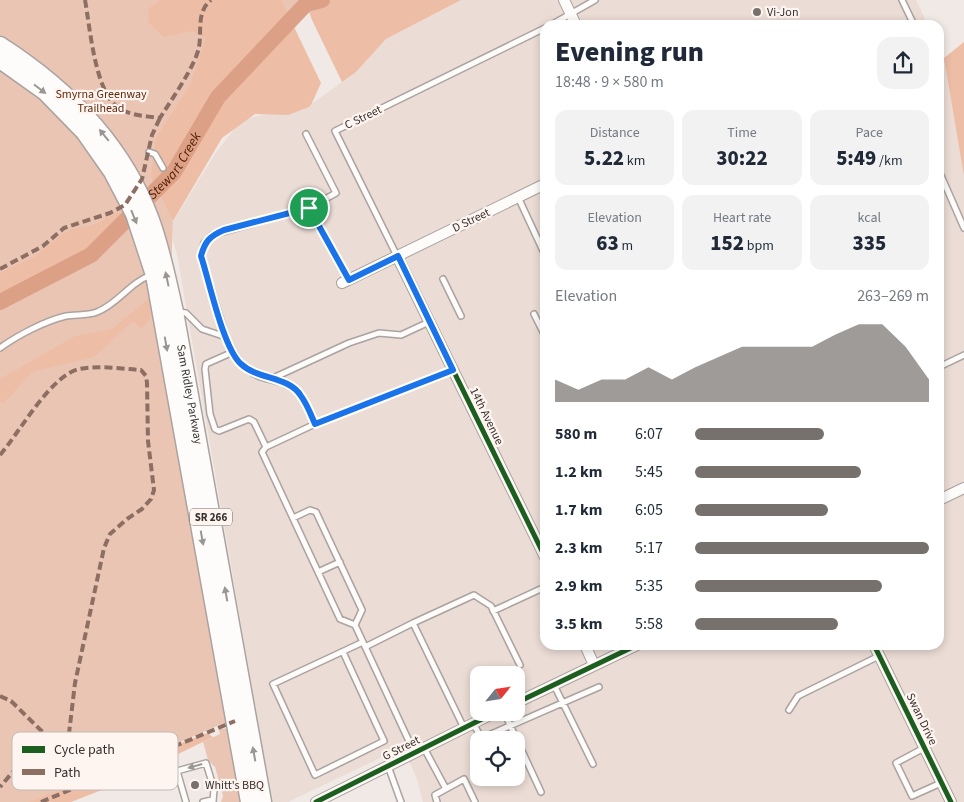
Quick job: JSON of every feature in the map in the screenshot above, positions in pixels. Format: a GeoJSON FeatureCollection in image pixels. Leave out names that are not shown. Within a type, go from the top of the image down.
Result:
{"type":"FeatureCollection","features":[{"type":"Feature","properties":{"kind":"main road","name":"Sam Ridley Parkway"},"geometry":{"type":"LineString","coordinates":[[0,45],[47,77],[83,111],[114,148],[144,245],[168,313],[263,802]]}},
{"type":"Feature","properties":{"kind":"main road","name":"Sam Ridley Parkway"},"geometry":{"type":"LineString","coordinates":[[0,60],[45,92],[84,132],[112,172],[126,183],[155,232],[249,802]]}},
{"type":"Feature","properties":{"kind":"main road"},"geometry":{"type":"LineString","coordinates":[[259,777],[269,797],[276,802]]}},
{"type":"Feature","properties":{"kind":"street"},"geometry":{"type":"LineString","coordinates":[[564,0],[574,20]]}},
{"type":"Feature","properties":{"kind":"street","name":"D Street"},"geometry":{"type":"LineString","coordinates":[[398,256],[540,186]]}},
{"type":"Feature","properties":{"kind":"street"},"geometry":{"type":"LineString","coordinates":[[345,281],[398,256]]}},
{"type":"Feature","properties":{"kind":"street","name":"14th Avenue"},"geometry":{"type":"LineString","coordinates":[[398,256],[540,547]]}},
{"type":"Feature","properties":{"kind":"street"},"geometry":{"type":"LineString","coordinates":[[944,498],[964,488]]}},
{"type":"Feature","properties":{"kind":"street"},"geometry":{"type":"LineString","coordinates":[[587,650],[594,665]]}},
{"type":"Feature","properties":{"kind":"street"},"geometry":{"type":"LineString","coordinates":[[525,699],[626,650]]}},
{"type":"Feature","properties":{"kind":"street","name":"Swan Drive"},"geometry":{"type":"LineString","coordinates":[[876,650],[951,802]]}},
{"type":"Feature","properties":{"kind":"street","name":"G Street"},"geometry":{"type":"LineString","coordinates":[[316,802],[479,721]]}},
{"type":"Feature","properties":{"kind":"lane"},"geometry":{"type":"LineString","coordinates":[[574,20],[595,0]]}},
{"type":"Feature","properties":{"kind":"lane"},"geometry":{"type":"LineString","coordinates":[[902,0],[912,20]]}},
{"type":"Feature","properties":{"kind":"lane","name":"C Street"},"geometry":{"type":"LineString","coordinates":[[398,256],[335,131],[540,30]]}},
{"type":"Feature","properties":{"kind":"lane"},"geometry":{"type":"LineString","coordinates":[[306,134],[336,193],[309,208],[224,230],[212,235],[204,243],[201,256],[226,337],[240,364],[261,377],[292,387],[301,395],[315,424]]}},
{"type":"Feature","properties":{"kind":"lane"},"geometry":{"type":"LineString","coordinates":[[149,152],[156,154],[163,168]]}},
{"type":"Feature","properties":{"kind":"lane"},"geometry":{"type":"LineString","coordinates":[[944,183],[964,228]]}},
{"type":"Feature","properties":{"kind":"lane"},"geometry":{"type":"LineString","coordinates":[[518,197],[540,244]]}},
{"type":"Feature","properties":{"kind":"lane"},"geometry":{"type":"LineString","coordinates":[[309,208],[345,281]]}},
{"type":"Feature","properties":{"kind":"lane"},"geometry":{"type":"LineString","coordinates":[[0,348],[35,329],[66,316],[96,312],[110,305],[141,279],[154,274]]}},
{"type":"Feature","properties":{"kind":"lane"},"geometry":{"type":"LineString","coordinates":[[443,279],[462,316]]}},
{"type":"Feature","properties":{"kind":"lane"},"geometry":{"type":"LineString","coordinates":[[168,313],[186,313],[202,329],[226,337]]}},
{"type":"Feature","properties":{"kind":"lane"},"geometry":{"type":"LineString","coordinates":[[534,314],[540,326]]}},
{"type":"Feature","properties":{"kind":"lane"},"geometry":{"type":"LineString","coordinates":[[271,379],[349,343],[379,333],[401,335],[429,321]]}},
{"type":"Feature","properties":{"kind":"lane"},"geometry":{"type":"LineString","coordinates":[[233,352],[206,364],[210,414],[215,429],[219,431],[249,420],[254,422],[266,447]]}},
{"type":"Feature","properties":{"kind":"lane"},"geometry":{"type":"LineString","coordinates":[[944,365],[964,355]]}},
{"type":"Feature","properties":{"kind":"lane"},"geometry":{"type":"LineString","coordinates":[[414,752],[355,624],[340,619],[262,452],[266,447],[315,424],[453,370]]}},
{"type":"Feature","properties":{"kind":"lane"},"geometry":{"type":"LineString","coordinates":[[293,518],[310,510],[316,512],[362,610],[355,624]]}},
{"type":"Feature","properties":{"kind":"lane"},"geometry":{"type":"LineString","coordinates":[[318,572],[340,562]]}},
{"type":"Feature","properties":{"kind":"lane"},"geometry":{"type":"LineString","coordinates":[[494,612],[540,589]]}},
{"type":"Feature","properties":{"kind":"lane"},"geometry":{"type":"LineString","coordinates":[[344,652],[384,741],[315,776],[273,684],[344,652],[413,624],[474,595],[491,606],[520,665]]}},
{"type":"Feature","properties":{"kind":"lane"},"geometry":{"type":"LineString","coordinates":[[413,624],[469,726],[482,738],[599,687]]}},
{"type":"Feature","properties":{"kind":"lane"},"geometry":{"type":"LineString","coordinates":[[789,710],[798,696],[879,656]]}},
{"type":"Feature","properties":{"kind":"lane"},"geometry":{"type":"LineString","coordinates":[[554,685],[593,764]]}},
{"type":"Feature","properties":{"kind":"lane"},"geometry":{"type":"LineString","coordinates":[[508,721],[541,792]]}},
{"type":"Feature","properties":{"kind":"lane"},"geometry":{"type":"LineString","coordinates":[[424,747],[446,788]]}},
{"type":"Feature","properties":{"kind":"lane"},"geometry":{"type":"LineString","coordinates":[[925,748],[896,763],[912,796],[942,783]]}},
{"type":"Feature","properties":{"kind":"lane"},"geometry":{"type":"LineString","coordinates":[[178,772],[206,763],[214,789],[213,801],[203,802]]}},
{"type":"Feature","properties":{"kind":"lane"},"geometry":{"type":"LineString","coordinates":[[388,766],[401,802]]}},
{"type":"Feature","properties":{"kind":"lane"},"geometry":{"type":"LineString","coordinates":[[178,775],[186,802]]}},
{"type":"Feature","properties":{"kind":"lane"},"geometry":{"type":"LineString","coordinates":[[437,802],[434,795],[464,779],[475,802]]}},
{"type":"Feature","properties":{"kind":"shaded area"},"geometry":{"type":"Polygon","coordinates":[[[160,0],[281,0],[321,83],[309,107],[288,115],[255,114],[222,138],[173,221],[151,176],[156,138],[190,85],[206,38],[192,31],[164,37],[149,23],[148,9],[160,0]]]}},
{"type":"Feature","properties":{"kind":"shaded area"},"geometry":{"type":"Polygon","coordinates":[[[305,0],[461,0],[386,39],[356,72],[342,82],[312,20],[305,0]]]}},
{"type":"Feature","properties":{"kind":"shaded area"},"geometry":{"type":"Polygon","coordinates":[[[461,0],[916,0],[926,20],[540,20],[540,650],[944,650],[944,58],[964,175],[964,802],[423,802],[417,779],[403,747],[288,802],[272,802],[177,254],[169,228],[215,154],[241,120],[313,103],[356,72],[386,39],[461,0]]]}},
{"type":"Feature","properties":{"kind":"shaded area"},"geometry":{"type":"Polygon","coordinates":[[[964,42],[964,176],[944,58],[964,42]]]}},
{"type":"Feature","properties":{"kind":"shaded area"},"geometry":{"type":"Polygon","coordinates":[[[125,209],[129,217],[91,255],[0,302],[0,273],[34,257],[62,234],[75,228],[93,225],[125,209]]]}},
{"type":"Feature","properties":{"kind":"shaded area"},"geometry":{"type":"Polygon","coordinates":[[[149,298],[151,319],[141,329],[133,321],[94,357],[32,372],[4,403],[0,402],[0,379],[75,336],[112,329],[149,298]]]}},
{"type":"Feature","properties":{"kind":"shaded area"},"geometry":{"type":"Polygon","coordinates":[[[207,733],[213,737],[178,754],[178,744],[207,733]]]}},
{"type":"Feature","properties":{"kind":"shaded area"},"geometry":{"type":"Polygon","coordinates":[[[60,790],[102,790],[71,802],[29,802],[60,790]]]}},
{"type":"Feature","properties":{"kind":"green space","name":"Smyrna Greenway Trailhead"},"geometry":{"type":"Polygon","coordinates":[[[0,0],[320,0],[306,4],[174,173],[170,321],[231,720],[178,743],[178,732],[12,732],[12,790],[69,790],[41,802],[0,802],[0,0]]]}},
{"type":"Feature","properties":{"kind":"green space"},"geometry":{"type":"Polygon","coordinates":[[[231,728],[244,802],[221,802],[223,796],[215,767],[208,760],[203,742],[220,734],[219,729],[231,728]]]}},
{"type":"Feature","properties":{"kind":"waterway","name":"Stewart Creek"},"geometry":{"type":"LineString","coordinates":[[0,302],[91,255],[174,172],[218,97],[306,4],[322,0]]}},
{"type":"Feature","properties":{"kind":"marked path"},"geometry":{"type":"LineString","coordinates":[[85,0],[95,59],[104,89],[111,100],[128,113],[160,118],[197,55],[200,41],[201,16],[206,5],[211,0]]}},
{"type":"Feature","properties":{"kind":"marked path"},"geometry":{"type":"LineString","coordinates":[[0,269],[43,246],[64,228],[110,213],[125,205],[142,179],[152,135],[160,118]]}},
{"type":"Feature","properties":{"kind":"marked path"},"geometry":{"type":"LineString","coordinates":[[0,455],[36,406],[68,374],[79,369],[102,367],[141,370],[146,376],[148,441],[154,490],[151,499],[142,509],[110,534],[104,548],[75,683],[69,732]]}},
{"type":"Feature","properties":{"kind":"marked path"},"geometry":{"type":"LineString","coordinates":[[0,696],[11,701],[43,732]]}},
{"type":"Feature","properties":{"kind":"marked path"},"geometry":{"type":"LineString","coordinates":[[178,745],[235,721]]}},
{"type":"Feature","properties":{"kind":"marked path"},"geometry":{"type":"LineString","coordinates":[[0,787],[12,773]]}},
{"type":"Feature","properties":{"kind":"marked path"},"geometry":{"type":"LineString","coordinates":[[41,802],[70,790]]}},
{"type":"Feature","properties":{"kind":"cycle path"},"geometry":{"type":"LineString","coordinates":[[397,256],[540,547]]}},
{"type":"Feature","properties":{"kind":"cycle path"},"geometry":{"type":"LineString","coordinates":[[525,699],[627,650]]}},
{"type":"Feature","properties":{"kind":"cycle path"},"geometry":{"type":"LineString","coordinates":[[876,650],[951,802]]}},
{"type":"Feature","properties":{"kind":"cycle path"},"geometry":{"type":"LineString","coordinates":[[316,802],[478,721]]}},
{"type":"Feature","properties":{"kind":"place","name":"Vi-Jon"},"geometry":{"type":"Point","coordinates":[757,12]}},
{"type":"Feature","properties":{"kind":"place","name":"Whitt's BBQ"},"geometry":{"type":"Point","coordinates":[195,785]}},
{"type":"Feature","properties":{"kind":"route"},"geometry":{"type":"LineString","coordinates":[[309,208],[349,280],[398,256],[453,370],[315,424],[301,395],[292,387],[261,377],[240,364],[226,337],[201,256],[204,243],[212,235],[224,230],[309,208]]}}]}
